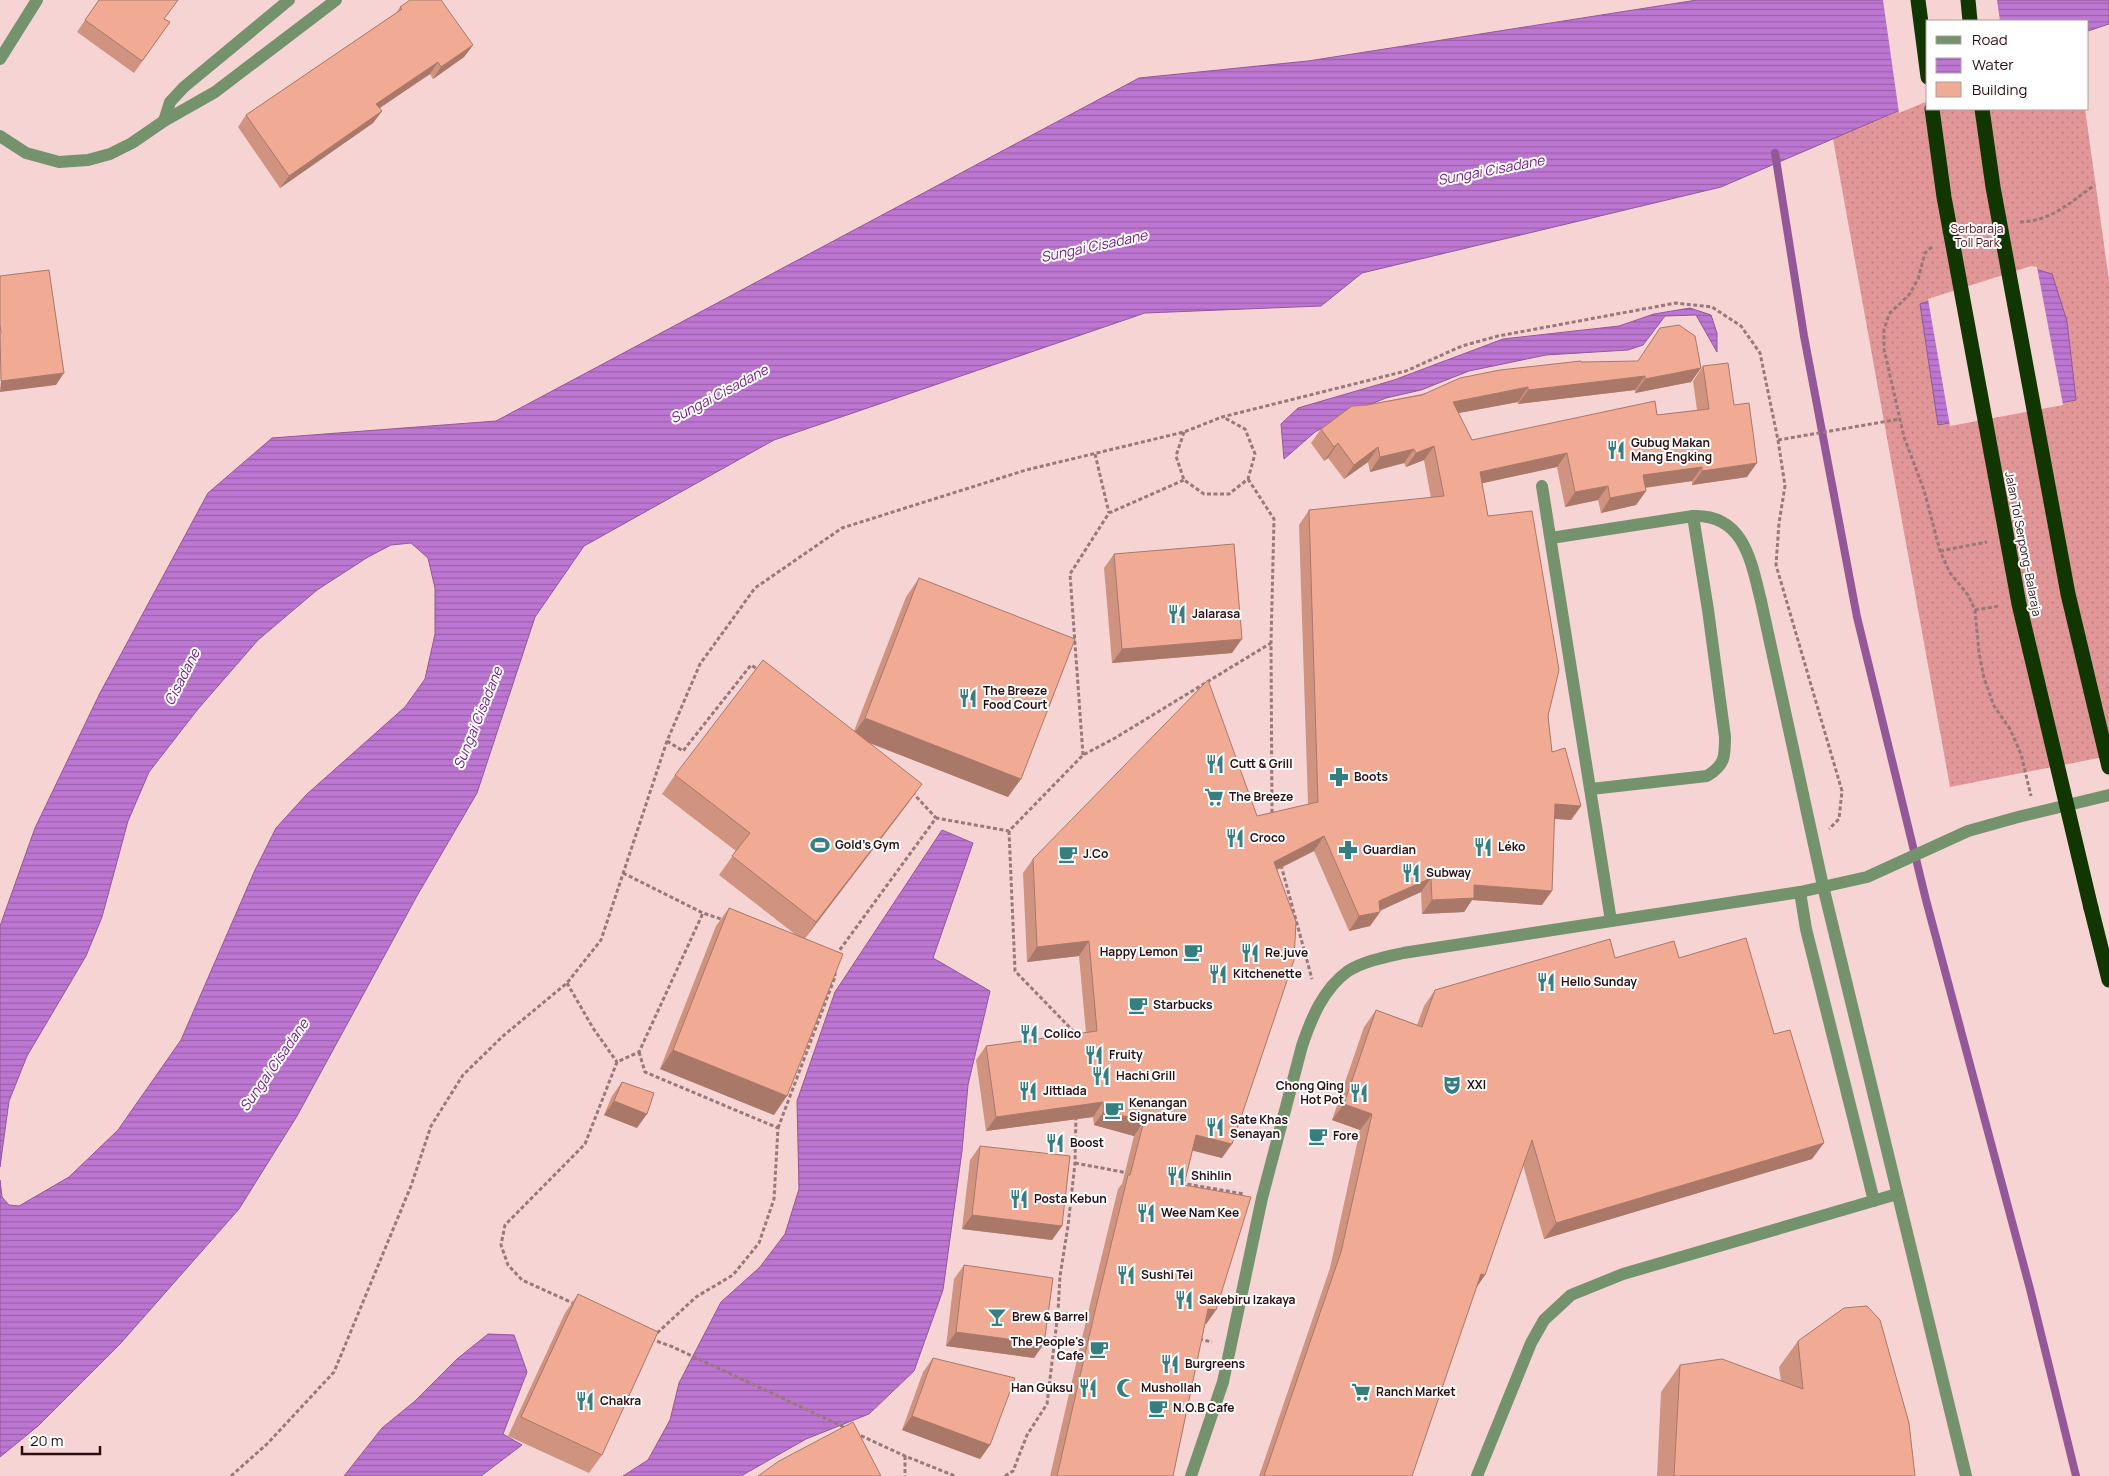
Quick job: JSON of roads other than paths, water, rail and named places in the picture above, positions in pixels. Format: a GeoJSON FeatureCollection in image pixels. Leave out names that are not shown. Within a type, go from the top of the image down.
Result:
{"type":"FeatureCollection","features":[{"type":"Feature","properties":{"kind":"highway"},"geometry":{"type":"LineString","coordinates":[[1918,0],[1926,62]]}},
{"type":"Feature","properties":{"kind":"highway"},"geometry":{"type":"LineString","coordinates":[[1968,0],[1970,20]]}},
{"type":"Feature","properties":{"kind":"highway","name":"Jalan Tol Serpong–Balaraja"},"geometry":{"type":"LineString","coordinates":[[1932,110],[1944,197],[2019,604],[2109,980]]}},
{"type":"Feature","properties":{"kind":"highway"},"geometry":{"type":"LineString","coordinates":[[1982,110],[1993,187],[2068,594],[2109,767]]}},
{"type":"Feature","properties":{"kind":"street"},"geometry":{"type":"LineString","coordinates":[[0,59],[37,0]]}},
{"type":"Feature","properties":{"kind":"street"},"geometry":{"type":"LineString","coordinates":[[164,121],[170,102],[184,87],[289,0]]}},
{"type":"Feature","properties":{"kind":"street"},"geometry":{"type":"LineString","coordinates":[[0,136],[26,153],[58,162],[77,162],[100,157],[121,149],[164,121],[215,92],[336,0]]}},
{"type":"Feature","properties":{"kind":"street"},"geometry":{"type":"LineString","coordinates":[[1542,486],[1611,920]]}},
{"type":"Feature","properties":{"kind":"street"},"geometry":{"type":"LineString","coordinates":[[1551,538],[1692,516],[1714,517],[1726,524],[1742,542],[1751,562],[1823,886],[1966,1476]]}},
{"type":"Feature","properties":{"kind":"street"},"geometry":{"type":"LineString","coordinates":[[1591,789],[1707,776],[1717,770],[1725,757],[1725,737],[1719,682],[1692,516]]}},
{"type":"Feature","properties":{"kind":"street"},"geometry":{"type":"LineString","coordinates":[[1191,1476],[1223,1382],[1262,1198],[1302,1046],[1319,1004],[1333,985],[1349,971],[1374,960],[1403,952],[1800,892],[1867,877],[1968,831],[2109,795]]}},
{"type":"Feature","properties":{"kind":"street"},"geometry":{"type":"LineString","coordinates":[[1800,892],[1806,930],[1874,1201]]}},
{"type":"Feature","properties":{"kind":"street"},"geometry":{"type":"LineString","coordinates":[[1477,1476],[1531,1343],[1544,1320],[1571,1295],[1623,1274],[1897,1194]]}},
{"type":"Feature","properties":{"kind":"water"},"geometry":{"type":"Polygon","coordinates":[[[1697,0],[2109,0],[2109,24],[2089,31],[2089,20],[1926,20],[1926,99],[1721,187],[1362,273],[1321,306],[1145,313],[774,440],[584,546],[535,617],[477,793],[418,894],[297,1116],[239,1209],[120,1344],[38,1426],[0,1457],[0,1180],[2,1197],[9,1205],[19,1206],[69,1177],[118,1130],[181,1040],[255,870],[276,828],[307,794],[405,707],[425,679],[435,634],[435,588],[428,558],[411,543],[391,545],[368,557],[317,590],[258,640],[198,709],[149,772],[128,821],[102,917],[86,956],[27,1056],[9,1101],[0,1167],[0,926],[35,828],[100,693],[208,493],[272,438],[496,421],[1139,78],[1308,61],[1697,0]]]}},
{"type":"Feature","properties":{"kind":"water"},"geometry":{"type":"Polygon","coordinates":[[[2032,268],[2052,274],[2067,321],[2076,400],[1938,425],[1920,304],[2032,268]]]}},
{"type":"Feature","properties":{"kind":"water"},"geometry":{"type":"Polygon","coordinates":[[[1690,308],[1711,315],[1717,333],[1717,352],[1696,315],[1665,316],[1643,345],[1628,350],[1546,355],[1469,371],[1421,390],[1386,398],[1359,409],[1315,432],[1284,459],[1281,424],[1298,408],[1394,380],[1503,339],[1619,326],[1654,314],[1690,308]]]}},
{"type":"Feature","properties":{"kind":"water"},"geometry":{"type":"Polygon","coordinates":[[[942,830],[973,843],[933,958],[990,991],[968,1085],[962,1151],[943,1290],[914,1371],[869,1414],[806,1439],[741,1476],[623,1476],[648,1460],[670,1420],[679,1383],[721,1302],[760,1267],[785,1234],[799,1189],[797,1101],[835,992],[942,830]]]}},
{"type":"Feature","properties":{"kind":"water"},"geometry":{"type":"Polygon","coordinates":[[[488,1334],[514,1335],[527,1372],[503,1434],[522,1445],[481,1476],[344,1476],[382,1428],[415,1401],[457,1359],[488,1334]]]}},
{"type":"Feature","properties":{"kind":"waterway"},"geometry":{"type":"LineString","coordinates":[[1775,153],[1804,336],[1857,617],[1926,900],[2030,1289],[2076,1476]]}},
{"type":"Feature","properties":{"kind":"place","name":"Gubug Makan Mang Engking"},"geometry":{"type":"Point","coordinates":[1616,450]}},
{"type":"Feature","properties":{"kind":"place","name":"Jalarasa"},"geometry":{"type":"Point","coordinates":[1177,614]}},
{"type":"Feature","properties":{"kind":"place","name":"The Breeze Food Court"},"geometry":{"type":"Point","coordinates":[968,698]}},
{"type":"Feature","properties":{"kind":"place","name":"Cutt & Grill"},"geometry":{"type":"Point","coordinates":[1215,764]}},
{"type":"Feature","properties":{"kind":"place","name":"Boots"},"geometry":{"type":"Point","coordinates":[1339,777]}},
{"type":"Feature","properties":{"kind":"place","name":"The Breeze"},"geometry":{"type":"Point","coordinates":[1214,797]}},
{"type":"Feature","properties":{"kind":"place","name":"Croco"},"geometry":{"type":"Point","coordinates":[1235,838]}},
{"type":"Feature","properties":{"kind":"place","name":"Gold's Gym"},"geometry":{"type":"Point","coordinates":[820,845]}},
{"type":"Feature","properties":{"kind":"place","name":"Léko"},"geometry":{"type":"Point","coordinates":[1483,847]}},
{"type":"Feature","properties":{"kind":"place","name":"Guardian"},"geometry":{"type":"Point","coordinates":[1348,850]}},
{"type":"Feature","properties":{"kind":"place","name":"J.Co"},"geometry":{"type":"Point","coordinates":[1068,854]}},
{"type":"Feature","properties":{"kind":"place","name":"Subway"},"geometry":{"type":"Point","coordinates":[1411,873]}},
{"type":"Feature","properties":{"kind":"place","name":"Happy Lemon"},"geometry":{"type":"Point","coordinates":[1193,952]}},
{"type":"Feature","properties":{"kind":"place","name":"Re.juve"},"geometry":{"type":"Point","coordinates":[1250,953]}},
{"type":"Feature","properties":{"kind":"place","name":"Kitchenette"},"geometry":{"type":"Point","coordinates":[1218,974]}},
{"type":"Feature","properties":{"kind":"place","name":"Hello Sunday"},"geometry":{"type":"Point","coordinates":[1546,982]}},
{"type":"Feature","properties":{"kind":"place","name":"Starbucks"},"geometry":{"type":"Point","coordinates":[1138,1005]}},
{"type":"Feature","properties":{"kind":"place","name":"Colico"},"geometry":{"type":"Point","coordinates":[1029,1034]}},
{"type":"Feature","properties":{"kind":"place","name":"Fruity"},"geometry":{"type":"Point","coordinates":[1094,1055]}},
{"type":"Feature","properties":{"kind":"place","name":"Hachi Grill"},"geometry":{"type":"Point","coordinates":[1101,1076]}},
{"type":"Feature","properties":{"kind":"place","name":"XXI"},"geometry":{"type":"Point","coordinates":[1452,1085]}},
{"type":"Feature","properties":{"kind":"place","name":"Jittlada"},"geometry":{"type":"Point","coordinates":[1028,1091]}},
{"type":"Feature","properties":{"kind":"place","name":"Chong Qing Hot Pot"},"geometry":{"type":"Point","coordinates":[1359,1093]}},
{"type":"Feature","properties":{"kind":"place","name":"Kenangan Signature"},"geometry":{"type":"Point","coordinates":[1114,1110]}},
{"type":"Feature","properties":{"kind":"place","name":"Sate Khas Senayan"},"geometry":{"type":"Point","coordinates":[1215,1127]}},
{"type":"Feature","properties":{"kind":"place","name":"Fore"},"geometry":{"type":"Point","coordinates":[1318,1136]}},
{"type":"Feature","properties":{"kind":"place","name":"Boost"},"geometry":{"type":"Point","coordinates":[1055,1143]}},
{"type":"Feature","properties":{"kind":"place","name":"Shihlin"},"geometry":{"type":"Point","coordinates":[1176,1176]}},
{"type":"Feature","properties":{"kind":"place","name":"Posta Kebun"},"geometry":{"type":"Point","coordinates":[1019,1199]}},
{"type":"Feature","properties":{"kind":"place","name":"Wee Nam Kee"},"geometry":{"type":"Point","coordinates":[1146,1213]}},
{"type":"Feature","properties":{"kind":"place","name":"Sushi Tei"},"geometry":{"type":"Point","coordinates":[1126,1275]}},
{"type":"Feature","properties":{"kind":"place","name":"Sakebiru Izakaya"},"geometry":{"type":"Point","coordinates":[1184,1300]}},
{"type":"Feature","properties":{"kind":"place","name":"Brew & Barrel"},"geometry":{"type":"Point","coordinates":[997,1317]}},
{"type":"Feature","properties":{"kind":"place","name":"The People's Cafe"},"geometry":{"type":"Point","coordinates":[1099,1349]}},
{"type":"Feature","properties":{"kind":"place","name":"Burgreens"},"geometry":{"type":"Point","coordinates":[1170,1364]}},
{"type":"Feature","properties":{"kind":"place","name":"Han Guksu"},"geometry":{"type":"Point","coordinates":[1088,1388]}},
{"type":"Feature","properties":{"kind":"place","name":"Mushollah"},"geometry":{"type":"Point","coordinates":[1126,1388]}},
{"type":"Feature","properties":{"kind":"place","name":"Ranch Market"},"geometry":{"type":"Point","coordinates":[1361,1392]}},
{"type":"Feature","properties":{"kind":"place","name":"Chakra"},"geometry":{"type":"Point","coordinates":[585,1401]}},
{"type":"Feature","properties":{"kind":"place","name":"N.O.B Cafe"},"geometry":{"type":"Point","coordinates":[1158,1408]}},
{"type":"Feature","properties":{"kind":"water label","name":"Sungai Cisadane"},"geometry":{"type":"Point","coordinates":[1491,170]}},
{"type":"Feature","properties":{"kind":"water label","name":"Sungai Cisadane"},"geometry":{"type":"Point","coordinates":[1094,246]}},
{"type":"Feature","properties":{"kind":"water label","name":"Sungai Cisadane"},"geometry":{"type":"Point","coordinates":[719,394]}},
{"type":"Feature","properties":{"kind":"water label","name":"Cisadane"},"geometry":{"type":"Point","coordinates":[182,677]}},
{"type":"Feature","properties":{"kind":"water label","name":"Sungai Cisadane"},"geometry":{"type":"Point","coordinates":[478,718]}},
{"type":"Feature","properties":{"kind":"water label","name":"Sungai Cisadane"},"geometry":{"type":"Point","coordinates":[274,1065]}},
{"type":"Feature","properties":{"kind":"park label","name":"Serbaraja Toll Park"},"geometry":{"type":"Point","coordinates":[1977,236]}}]}
